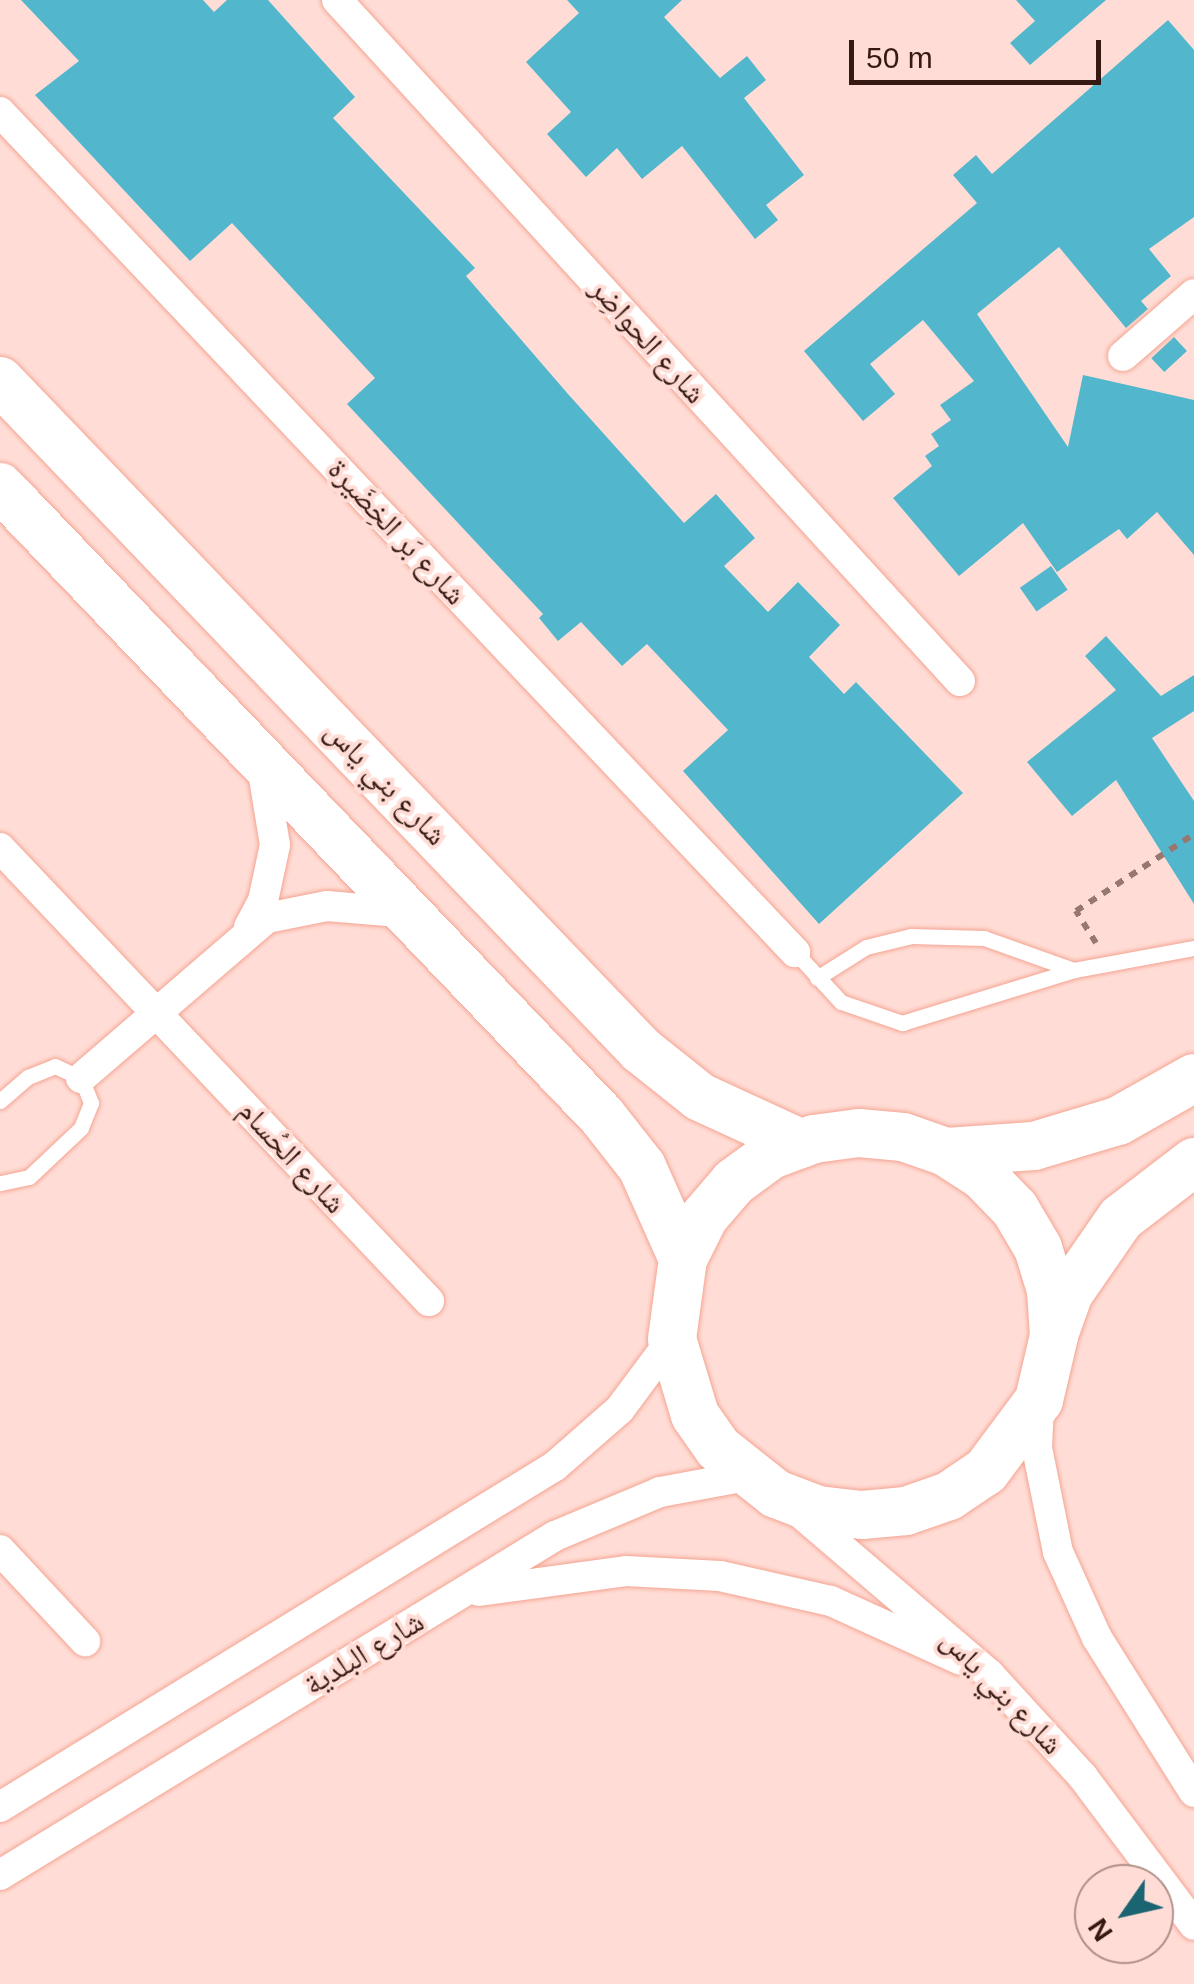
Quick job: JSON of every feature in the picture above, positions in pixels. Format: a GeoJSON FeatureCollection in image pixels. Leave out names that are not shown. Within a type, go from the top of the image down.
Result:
{"type":"FeatureCollection","features":[{"type":"Feature","properties":{"kind":"main road","name":"شارع بني ياس"},"geometry":{"type":"LineString","coordinates":[[0,381],[641,1050],[700,1096],[802,1144]]}},
{"type":"Feature","properties":{"kind":"main road"},"geometry":{"type":"LineString","coordinates":[[0,486],[623,1141],[658,1196],[683,1259]]}},
{"type":"Feature","properties":{"kind":"main road"},"geometry":{"type":"LineString","coordinates":[[946,1152],[1077,1136],[1194,1078]]}},
{"type":"Feature","properties":{"kind":"main road"},"geometry":{"type":"LineString","coordinates":[[1054,1336],[1051,1290],[1038,1248],[1015,1208],[983,1176],[946,1152],[903,1137],[859,1132],[771,1155],[734,1182],[704,1218],[683,1259],[672,1339],[695,1415],[761,1485],[818,1510],[862,1516],[906,1511],[949,1496],[986,1471],[1039,1400],[1069,1293],[1121,1218],[1194,1162]]}},
{"type":"Feature","properties":{"kind":"street","name":"شارع الحواضِر"},"geometry":{"type":"LineString","coordinates":[[337,0],[960,681]]}},
{"type":"Feature","properties":{"kind":"street","name":"شارع بَر الخِضَيرة"},"geometry":{"type":"LineString","coordinates":[[0,112],[794,952]]}},
{"type":"Feature","properties":{"kind":"street"},"geometry":{"type":"LineString","coordinates":[[1122,356],[1194,294]]}},
{"type":"Feature","properties":{"kind":"street"},"geometry":{"type":"LineString","coordinates":[[249,927],[268,887],[275,845],[260,759]]}},
{"type":"Feature","properties":{"kind":"street","name":"شارع الحُسام"},"geometry":{"type":"LineString","coordinates":[[0,848],[428,1301]]}},
{"type":"Feature","properties":{"kind":"street"},"geometry":{"type":"LineString","coordinates":[[82,1078],[249,927],[286,911],[327,906],[408,913]]}},
{"type":"Feature","properties":{"kind":"street","name":"شارع البلدية"},"geometry":{"type":"LineString","coordinates":[[0,1807],[555,1466],[620,1408],[672,1339]]}},
{"type":"Feature","properties":{"kind":"street"},"geometry":{"type":"LineString","coordinates":[[1039,1400],[1037,1448],[1058,1552],[1097,1638],[1194,1792]]}},
{"type":"Feature","properties":{"kind":"street","name":"شارع البلدية"},"geometry":{"type":"LineString","coordinates":[[0,1875],[461,1594],[618,1506],[761,1485]]}},
{"type":"Feature","properties":{"kind":"street","name":"شارع بني ياس"},"geometry":{"type":"LineString","coordinates":[[761,1485],[886,1580],[989,1674],[1084,1777],[1194,1925]]}},
{"type":"Feature","properties":{"kind":"street"},"geometry":{"type":"LineString","coordinates":[[0,1550],[85,1641]]}},
{"type":"Feature","properties":{"kind":"street"},"geometry":{"type":"LineString","coordinates":[[461,1594],[579,1574],[720,1576],[831,1601],[989,1674]]}},
{"type":"Feature","properties":{"kind":"lane"},"geometry":{"type":"LineString","coordinates":[[817,978],[866,946],[911,936],[1008,943],[1074,970]]}},
{"type":"Feature","properties":{"kind":"lane"},"geometry":{"type":"LineString","coordinates":[[794,952],[817,978],[859,1013],[902,1023],[1074,970],[1194,948]]}},
{"type":"Feature","properties":{"kind":"lane"},"geometry":{"type":"LineString","coordinates":[[0,1100],[40,1068],[55,1066],[82,1078],[91,1103],[81,1128],[30,1177],[0,1184]]}},
{"type":"Feature","properties":{"kind":"path"},"geometry":{"type":"LineString","coordinates":[[1112,966],[1076,912],[1194,834]]}},
{"type":"Feature","properties":{"kind":"building"},"geometry":{"type":"Polygon","coordinates":[[[21,0],[203,0],[214,12],[227,0],[268,0],[355,97],[333,118],[475,268],[466,276],[568,394],[684,523],[716,494],[755,538],[724,566],[768,612],[798,582],[840,625],[809,657],[844,694],[856,682],[963,793],[819,924],[683,771],[728,730],[647,644],[622,666],[581,622],[558,641],[539,618],[543,614],[347,404],[375,378],[232,223],[190,261],[35,95],[79,61],[21,0]]]}},
{"type":"Feature","properties":{"kind":"building"},"geometry":{"type":"Polygon","coordinates":[[[567,0],[682,0],[664,17],[720,78],[747,56],[766,80],[744,98],[804,175],[766,205],[778,220],[755,239],[682,146],[642,179],[617,148],[586,177],[547,134],[571,112],[526,62],[579,13],[567,0]]]}},
{"type":"Feature","properties":{"kind":"building"},"geometry":{"type":"Polygon","coordinates":[[[1016,0],[1106,0],[1030,65],[1010,43],[1035,21],[1016,0]]]}},
{"type":"Feature","properties":{"kind":"building"},"geometry":{"type":"Polygon","coordinates":[[[1168,20],[1194,50],[1194,217],[1149,249],[1171,276],[1141,301],[1148,309],[1126,328],[1059,247],[977,314],[1068,447],[1083,375],[1194,400],[1194,555],[1157,512],[1127,539],[1119,529],[1057,572],[1023,523],[959,576],[893,498],[932,466],[925,456],[939,446],[931,434],[951,420],[940,405],[974,381],[923,320],[870,364],[895,394],[863,421],[804,351],[977,203],[953,175],[976,155],[992,174],[1168,20]]]}},
{"type":"Feature","properties":{"kind":"building"},"geometry":{"type":"Polygon","coordinates":[[[1174,337],[1187,351],[1164,372],[1151,358],[1174,337]]]}},
{"type":"Feature","properties":{"kind":"building"},"geometry":{"type":"Polygon","coordinates":[[[1051,566],[1068,590],[1037,612],[1020,588],[1051,566]]]}},
{"type":"Feature","properties":{"kind":"building"},"geometry":{"type":"Polygon","coordinates":[[[1106,636],[1161,696],[1194,675],[1194,711],[1152,738],[1194,801],[1194,904],[1116,780],[1072,816],[1027,762],[1116,690],[1085,656],[1106,636]]]}}]}
